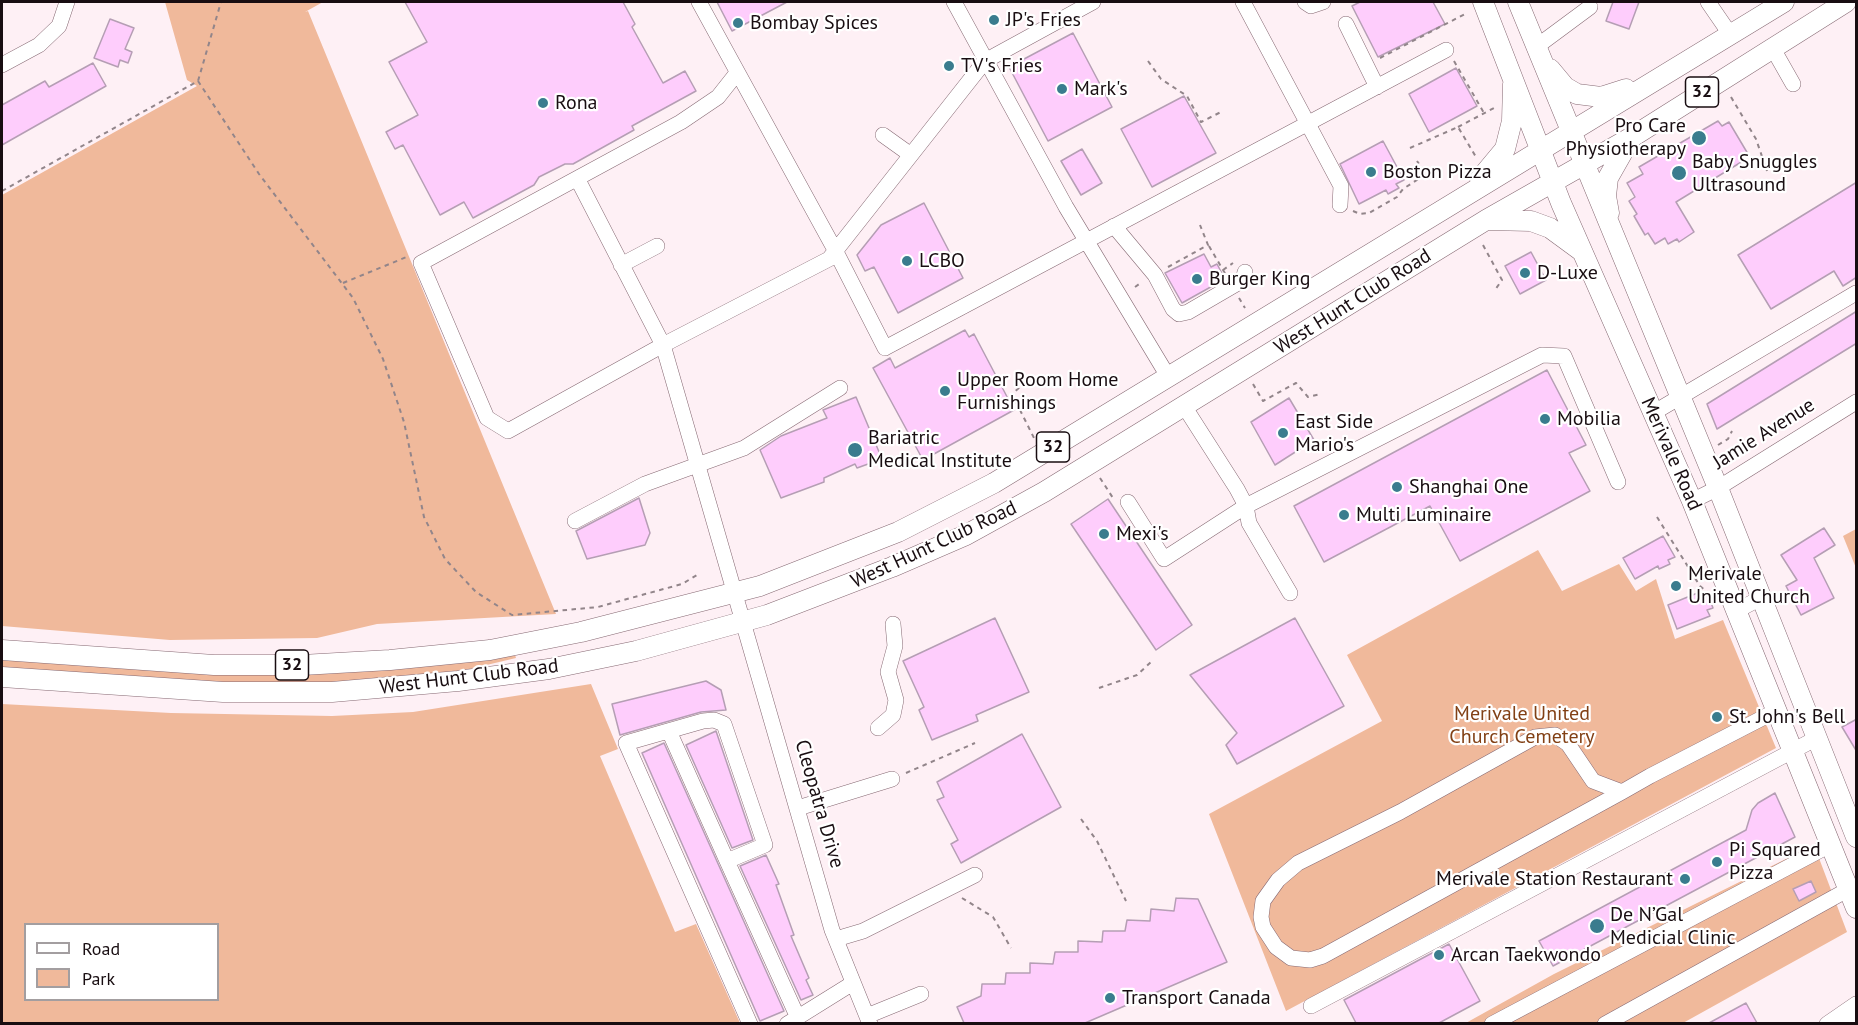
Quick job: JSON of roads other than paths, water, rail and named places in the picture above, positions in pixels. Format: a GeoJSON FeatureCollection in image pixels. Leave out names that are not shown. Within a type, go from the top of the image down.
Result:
{"type":"FeatureCollection","features":[{"type":"Feature","properties":{"kind":"main road","name":"Merivale Road"},"geometry":{"type":"LineString","coordinates":[[1483,2],[1514,75],[1582,251],[1692,501],[1857,908]]}},
{"type":"Feature","properties":{"kind":"main road","name":"Merivale Road"},"geometry":{"type":"LineString","coordinates":[[1518,2],[1718,488],[1759,598],[1857,837]]}},
{"type":"Feature","properties":{"kind":"main road","name":"West Hunt Club Road"},"geometry":{"type":"LineString","coordinates":[[2,650],[214,665],[302,665],[390,660],[490,650],[581,632],[735,593],[806,569],[936,514],[994,483],[1784,2]]}},
{"type":"Feature","properties":{"kind":"main road","name":"West Hunt Club Road"},"geometry":{"type":"LineString","coordinates":[[2,677],[223,692],[332,692],[458,681],[549,669],[636,651],[744,621],[842,587],[966,535],[1044,492],[1486,220],[1632,137],[1846,2]]}},
{"type":"Feature","properties":{"kind":"main road"},"geometry":{"type":"LineString","coordinates":[[1538,52],[1565,87],[1588,97],[1601,97],[1657,80]]}},
{"type":"Feature","properties":{"kind":"main road"},"geometry":{"type":"LineString","coordinates":[[1463,198],[1499,159],[1505,148],[1512,121],[1514,75]]}},
{"type":"Feature","properties":{"kind":"main road"},"geometry":{"type":"LineString","coordinates":[[1613,237],[1606,196],[1608,178],[1632,137]]}},
{"type":"Feature","properties":{"kind":"main road"},"geometry":{"type":"LineString","coordinates":[[1486,220],[1531,221],[1550,228],[1582,251]]}},
{"type":"Feature","properties":{"kind":"main road"},"geometry":{"type":"LineString","coordinates":[[1169,378],[1184,406]]}},
{"type":"Feature","properties":{"kind":"main road"},"geometry":{"type":"LineString","coordinates":[[1844,1023],[1857,1022]]}},
{"type":"Feature","properties":{"kind":"street"},"geometry":{"type":"LineString","coordinates":[[2,65],[39,45],[59,26],[67,2]]}},
{"type":"Feature","properties":{"kind":"street"},"geometry":{"type":"LineString","coordinates":[[699,2],[835,250],[885,348],[1446,50]]}},
{"type":"Feature","properties":{"kind":"street"},"geometry":{"type":"LineString","coordinates":[[954,2],[1086,241],[1169,378]]}},
{"type":"Feature","properties":{"kind":"street"},"geometry":{"type":"LineString","coordinates":[[737,73],[718,97],[681,122],[578,180],[421,263],[487,418],[508,430],[663,345],[829,259],[985,61],[1092,2]]}},
{"type":"Feature","properties":{"kind":"street"},"geometry":{"type":"LineString","coordinates":[[1243,2],[1341,186],[1340,205]]}},
{"type":"Feature","properties":{"kind":"street"},"geometry":{"type":"LineString","coordinates":[[1305,2],[1311,6],[1323,2]]}},
{"type":"Feature","properties":{"kind":"street"},"geometry":{"type":"LineString","coordinates":[[1708,2],[1730,34]]}},
{"type":"Feature","properties":{"kind":"street"},"geometry":{"type":"LineString","coordinates":[[1538,52],[1590,7]]}},
{"type":"Feature","properties":{"kind":"street"},"geometry":{"type":"LineString","coordinates":[[1346,24],[1377,87]]}},
{"type":"Feature","properties":{"kind":"street"},"geometry":{"type":"LineString","coordinates":[[1772,47],[1793,84]]}},
{"type":"Feature","properties":{"kind":"street"},"geometry":{"type":"LineString","coordinates":[[883,135],[911,156]]}},
{"type":"Feature","properties":{"kind":"street","name":"Cleopatra Drive"},"geometry":{"type":"LineString","coordinates":[[578,180],[663,345],[836,939],[869,1019]]}},
{"type":"Feature","properties":{"kind":"street"},"geometry":{"type":"LineString","coordinates":[[1114,226],[1155,275],[1173,309],[1179,314],[1188,312],[1243,280],[1242,266]]}},
{"type":"Feature","properties":{"kind":"street"},"geometry":{"type":"LineString","coordinates":[[621,265],[657,246]]}},
{"type":"Feature","properties":{"kind":"street"},"geometry":{"type":"LineString","coordinates":[[1653,413],[1857,293]]}},
{"type":"Feature","properties":{"kind":"street"},"geometry":{"type":"LineString","coordinates":[[1128,502],[1164,559],[1246,506],[1542,354],[1563,356],[1618,482]]}},
{"type":"Feature","properties":{"kind":"street"},"geometry":{"type":"LineString","coordinates":[[576,521],[645,484],[744,448],[840,388]]}},
{"type":"Feature","properties":{"kind":"street","name":"Jamie Avenue"},"geometry":{"type":"LineString","coordinates":[[1692,501],[1718,488],[1857,402]]}},
{"type":"Feature","properties":{"kind":"street"},"geometry":{"type":"LineString","coordinates":[[1184,406],[1246,506],[1249,523],[1290,593]]}},
{"type":"Feature","properties":{"kind":"street"},"geometry":{"type":"LineString","coordinates":[[1736,610],[1759,598]]}},
{"type":"Feature","properties":{"kind":"street"},"geometry":{"type":"LineString","coordinates":[[878,728],[893,715],[896,700],[888,672],[895,646],[893,624]]}},
{"type":"Feature","properties":{"kind":"street"},"geometry":{"type":"LineString","coordinates":[[1622,792],[1593,781],[1568,744],[1555,735],[1535,737],[1400,812],[1298,863],[1278,880],[1263,902],[1261,917],[1263,927],[1276,947],[1291,958],[1310,960],[1323,956],[1622,792],[1776,711]]}},
{"type":"Feature","properties":{"kind":"street"},"geometry":{"type":"LineString","coordinates":[[727,861],[765,845],[724,724],[714,720],[704,721],[626,743],[750,1023]]}},
{"type":"Feature","properties":{"kind":"street"},"geometry":{"type":"LineString","coordinates":[[669,731],[727,861],[792,1021],[853,983]]}},
{"type":"Feature","properties":{"kind":"street"},"geometry":{"type":"LineString","coordinates":[[1311,1006],[1817,738]]}},
{"type":"Feature","properties":{"kind":"street"},"geometry":{"type":"LineString","coordinates":[[798,808],[892,779]]}},
{"type":"Feature","properties":{"kind":"street"},"geometry":{"type":"LineString","coordinates":[[1492,1023],[1830,845]]}},
{"type":"Feature","properties":{"kind":"street"},"geometry":{"type":"LineString","coordinates":[[836,939],[863,931],[975,875]]}},
{"type":"Feature","properties":{"kind":"street"},"geometry":{"type":"LineString","coordinates":[[1605,1023],[1849,889]]}},
{"type":"Feature","properties":{"kind":"street"},"geometry":{"type":"LineString","coordinates":[[869,1019],[921,994]]}},
{"type":"Feature","properties":{"kind":"street"},"geometry":{"type":"LineString","coordinates":[[1827,1023],[1857,1004]]}},
{"type":"Feature","properties":{"kind":"place","name":"JP's Fries"},"geometry":{"type":"Point","coordinates":[994,20]}},
{"type":"Feature","properties":{"kind":"place","name":"Bombay Spices"},"geometry":{"type":"Point","coordinates":[738,23]}},
{"type":"Feature","properties":{"kind":"place","name":"TV's Fries"},"geometry":{"type":"Point","coordinates":[949,66]}},
{"type":"Feature","properties":{"kind":"place","name":"Mark's"},"geometry":{"type":"Point","coordinates":[1062,89]}},
{"type":"Feature","properties":{"kind":"place","name":"Rona"},"geometry":{"type":"Point","coordinates":[543,103]}},
{"type":"Feature","properties":{"kind":"place","name":"Pro Care Physiotherapy"},"geometry":{"type":"Point","coordinates":[1699,138]}},
{"type":"Feature","properties":{"kind":"place","name":"Boston Pizza"},"geometry":{"type":"Point","coordinates":[1371,172]}},
{"type":"Feature","properties":{"kind":"place","name":"Baby Snuggles Ultrasound"},"geometry":{"type":"Point","coordinates":[1679,173]}},
{"type":"Feature","properties":{"kind":"place","name":"LCBO"},"geometry":{"type":"Point","coordinates":[907,261]}},
{"type":"Feature","properties":{"kind":"place","name":"D-Luxe"},"geometry":{"type":"Point","coordinates":[1525,273]}},
{"type":"Feature","properties":{"kind":"place","name":"Burger King"},"geometry":{"type":"Point","coordinates":[1197,279]}},
{"type":"Feature","properties":{"kind":"place","name":"Upper Room Home Furnishings"},"geometry":{"type":"Point","coordinates":[945,391]}},
{"type":"Feature","properties":{"kind":"place","name":"Mobilia"},"geometry":{"type":"Point","coordinates":[1545,419]}},
{"type":"Feature","properties":{"kind":"place","name":"East Side Mario's"},"geometry":{"type":"Point","coordinates":[1283,433]}},
{"type":"Feature","properties":{"kind":"place","name":"Bariatric Medical Institute"},"geometry":{"type":"Point","coordinates":[855,450]}},
{"type":"Feature","properties":{"kind":"place","name":"Shanghai One"},"geometry":{"type":"Point","coordinates":[1397,487]}},
{"type":"Feature","properties":{"kind":"place","name":"Multi Luminaire"},"geometry":{"type":"Point","coordinates":[1344,515]}},
{"type":"Feature","properties":{"kind":"place","name":"Mexi's"},"geometry":{"type":"Point","coordinates":[1104,534]}},
{"type":"Feature","properties":{"kind":"place","name":"Merivale United Church"},"geometry":{"type":"Point","coordinates":[1676,586]}},
{"type":"Feature","properties":{"kind":"place","name":"St. John's Bell"},"geometry":{"type":"Point","coordinates":[1717,717]}},
{"type":"Feature","properties":{"kind":"place","name":"Pi Squared Pizza"},"geometry":{"type":"Point","coordinates":[1717,862]}},
{"type":"Feature","properties":{"kind":"place","name":"Merivale Station Restaurant"},"geometry":{"type":"Point","coordinates":[1685,879]}},
{"type":"Feature","properties":{"kind":"place","name":"De N’Gal Medicial Clinic"},"geometry":{"type":"Point","coordinates":[1597,926]}},
{"type":"Feature","properties":{"kind":"place","name":"Arcan Taekwondo"},"geometry":{"type":"Point","coordinates":[1439,955]}},
{"type":"Feature","properties":{"kind":"place","name":"Transport Canada"},"geometry":{"type":"Point","coordinates":[1110,998]}},
{"type":"Feature","properties":{"kind":"park label","name":"Merivale United Church Cemetery"},"geometry":{"type":"Point","coordinates":[1522,726]}}]}
